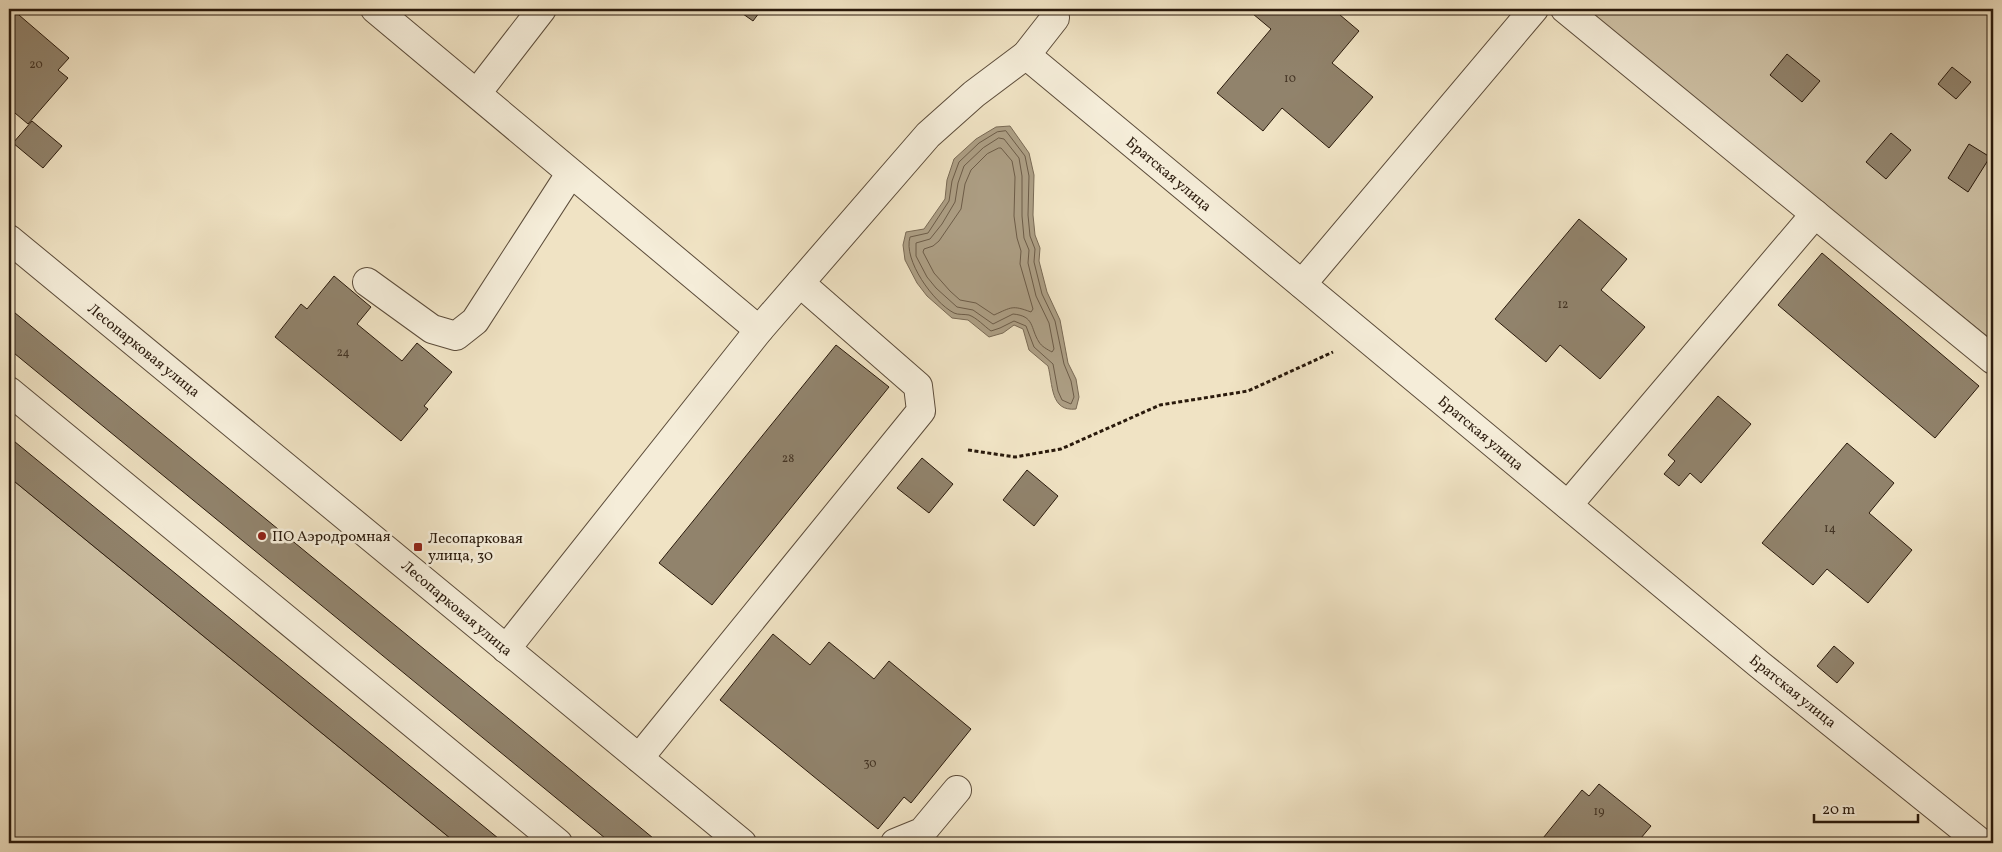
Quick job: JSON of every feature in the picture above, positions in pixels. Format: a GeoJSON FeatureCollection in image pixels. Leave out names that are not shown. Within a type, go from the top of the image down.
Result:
{"type":"FeatureCollection","features":[{"type":"Feature","properties":{"kind":"street"},"geometry":{"type":"LineString","coordinates":[[375,9],[570,174],[759,330]]}},
{"type":"Feature","properties":{"kind":"street"},"geometry":{"type":"LineString","coordinates":[[477,94],[542,9]]}},
{"type":"Feature","properties":{"kind":"street"},"geometry":{"type":"LineString","coordinates":[[506,649],[759,330],[928,135],[974,94],[1026,55],[1055,18],[1054,9]]}},
{"type":"Feature","properties":{"kind":"street"},"geometry":{"type":"LineString","coordinates":[[1302,284],[1534,9]]}},
{"type":"Feature","properties":{"kind":"street"},"geometry":{"type":"LineString","coordinates":[[1565,9],[1993,360]]}},
{"type":"Feature","properties":{"kind":"street","name":"Братская улица"},"geometry":{"type":"LineString","coordinates":[[1026,55],[1760,664],[1982,843]]}},
{"type":"Feature","properties":{"kind":"street"},"geometry":{"type":"LineString","coordinates":[[367,282],[432,329],[456,336],[475,322],[570,174]]}},
{"type":"Feature","properties":{"kind":"street"},"geometry":{"type":"LineString","coordinates":[[1568,505],[1815,214]]}},
{"type":"Feature","properties":{"kind":"street","name":"Лесопарковая улица"},"geometry":{"type":"LineString","coordinates":[[9,239],[742,843]]}},
{"type":"Feature","properties":{"kind":"street"},"geometry":{"type":"LineString","coordinates":[[639,758],[921,411],[918,386],[800,283]]}},
{"type":"Feature","properties":{"kind":"street"},"geometry":{"type":"LineString","coordinates":[[9,391],[558,843]]}},
{"type":"Feature","properties":{"kind":"street"},"geometry":{"type":"LineString","coordinates":[[895,843],[922,832],[957,790]]}},
{"type":"Feature","properties":{"kind":"path"},"geometry":{"type":"LineString","coordinates":[[968,450],[1014,457],[1061,449],[1160,405],[1248,391],[1366,337]]}},
{"type":"Feature","properties":{"kind":"shaded area"},"geometry":{"type":"Polygon","coordinates":[[[1584,9],[1993,9],[1993,341],[1584,9]]]}},
{"type":"Feature","properties":{"kind":"shaded area"},"geometry":{"type":"Polygon","coordinates":[[[9,477],[456,843],[9,843],[9,477]]]}},
{"type":"Feature","properties":{"kind":"water"},"geometry":{"type":"Polygon","coordinates":[[[1010,126],[1029,153],[1034,175],[1033,215],[1035,235],[1040,248],[1039,261],[1047,292],[1060,320],[1068,363],[1076,379],[1079,397],[1076,409],[1068,409],[1061,406],[1057,401],[1052,388],[1048,366],[1029,350],[1023,329],[1014,325],[1003,333],[989,337],[968,320],[952,318],[927,296],[917,283],[905,260],[903,245],[906,232],[924,229],[945,199],[947,180],[954,159],[976,139],[996,127],[1010,126]]]}},
{"type":"Feature","properties":{"kind":"building"},"geometry":{"type":"Polygon","coordinates":[[[9,9],[12,9],[69,58],[58,70],[68,78],[28,124],[9,108],[9,9]]]}},
{"type":"Feature","properties":{"kind":"building"},"geometry":{"type":"Polygon","coordinates":[[[736,9],[762,9],[753,21],[736,9]]]}},
{"type":"Feature","properties":{"kind":"building"},"geometry":{"type":"Polygon","coordinates":[[[1247,9],[1333,9],[1359,31],[1332,63],[1373,97],[1329,148],[1282,108],[1263,131],[1217,93],[1271,29],[1247,9]]]}},
{"type":"Feature","properties":{"kind":"building"},"geometry":{"type":"Polygon","coordinates":[[[1787,54],[1820,81],[1802,102],[1770,75],[1787,54]]]}},
{"type":"Feature","properties":{"kind":"building"},"geometry":{"type":"Polygon","coordinates":[[[1952,67],[1971,82],[1956,99],[1938,84],[1952,67]]]}},
{"type":"Feature","properties":{"kind":"building"},"geometry":{"type":"Polygon","coordinates":[[[32,121],[62,146],[43,168],[13,143],[32,121]]]}},
{"type":"Feature","properties":{"kind":"building"},"geometry":{"type":"Polygon","coordinates":[[[1891,133],[1911,150],[1886,179],[1866,162],[1891,133]]]}},
{"type":"Feature","properties":{"kind":"building"},"geometry":{"type":"Polygon","coordinates":[[[1969,144],[1990,157],[1968,192],[1948,178],[1969,144]]]}},
{"type":"Feature","properties":{"kind":"building"},"geometry":{"type":"Polygon","coordinates":[[[1579,219],[1627,259],[1601,290],[1645,327],[1600,379],[1560,345],[1546,362],[1495,319],[1579,219]]]}},
{"type":"Feature","properties":{"kind":"building"},"geometry":{"type":"Polygon","coordinates":[[[1822,253],[1979,386],[1935,438],[1778,305],[1822,253]]]}},
{"type":"Feature","properties":{"kind":"building"},"geometry":{"type":"Polygon","coordinates":[[[334,276],[371,307],[357,324],[402,361],[417,343],[452,372],[424,406],[428,409],[401,441],[275,337],[301,304],[307,309],[334,276]]]}},
{"type":"Feature","properties":{"kind":"building","name":"ПО Аэродромная"},"geometry":{"type":"Polygon","coordinates":[[[9,308],[659,843],[611,843],[9,349],[9,308]]]}},
{"type":"Feature","properties":{"kind":"building"},"geometry":{"type":"Polygon","coordinates":[[[836,345],[889,387],[712,605],[659,563],[836,345]]]}},
{"type":"Feature","properties":{"kind":"building"},"geometry":{"type":"Polygon","coordinates":[[[1718,396],[1751,424],[1701,483],[1690,473],[1679,486],[1664,474],[1675,461],[1668,455],[1718,396]]]}},
{"type":"Feature","properties":{"kind":"building"},"geometry":{"type":"Polygon","coordinates":[[[9,437],[504,843],[456,843],[9,477],[9,437]]]}},
{"type":"Feature","properties":{"kind":"building"},"geometry":{"type":"Polygon","coordinates":[[[1847,443],[1894,483],[1869,513],[1912,550],[1868,603],[1827,569],[1813,585],[1762,543],[1847,443]]]}},
{"type":"Feature","properties":{"kind":"building"},"geometry":{"type":"Polygon","coordinates":[[[922,458],[953,484],[929,513],[897,488],[922,458]]]}},
{"type":"Feature","properties":{"kind":"building"},"geometry":{"type":"Polygon","coordinates":[[[1027,470],[1058,496],[1034,526],[1003,500],[1027,470]]]}},
{"type":"Feature","properties":{"kind":"building"},"geometry":{"type":"Polygon","coordinates":[[[773,634],[810,665],[829,642],[874,679],[889,661],[971,729],[911,803],[904,797],[878,829],[720,700],[773,634]]]}},
{"type":"Feature","properties":{"kind":"building"},"geometry":{"type":"Polygon","coordinates":[[[1834,646],[1854,663],[1837,683],[1817,666],[1834,646]]]}},
{"type":"Feature","properties":{"kind":"building"},"geometry":{"type":"Polygon","coordinates":[[[1599,784],[1651,826],[1641,838],[1647,843],[1539,843],[1582,790],[1589,796],[1599,784]]]}},
{"type":"Feature","properties":{"kind":"place","name":"ПО Аэродромная"},"geometry":{"type":"Point","coordinates":[262,536]}},
{"type":"Feature","properties":{"kind":"place","name":"Лесопарковая улица, 30"},"geometry":{"type":"Point","coordinates":[418,547]}}]}
